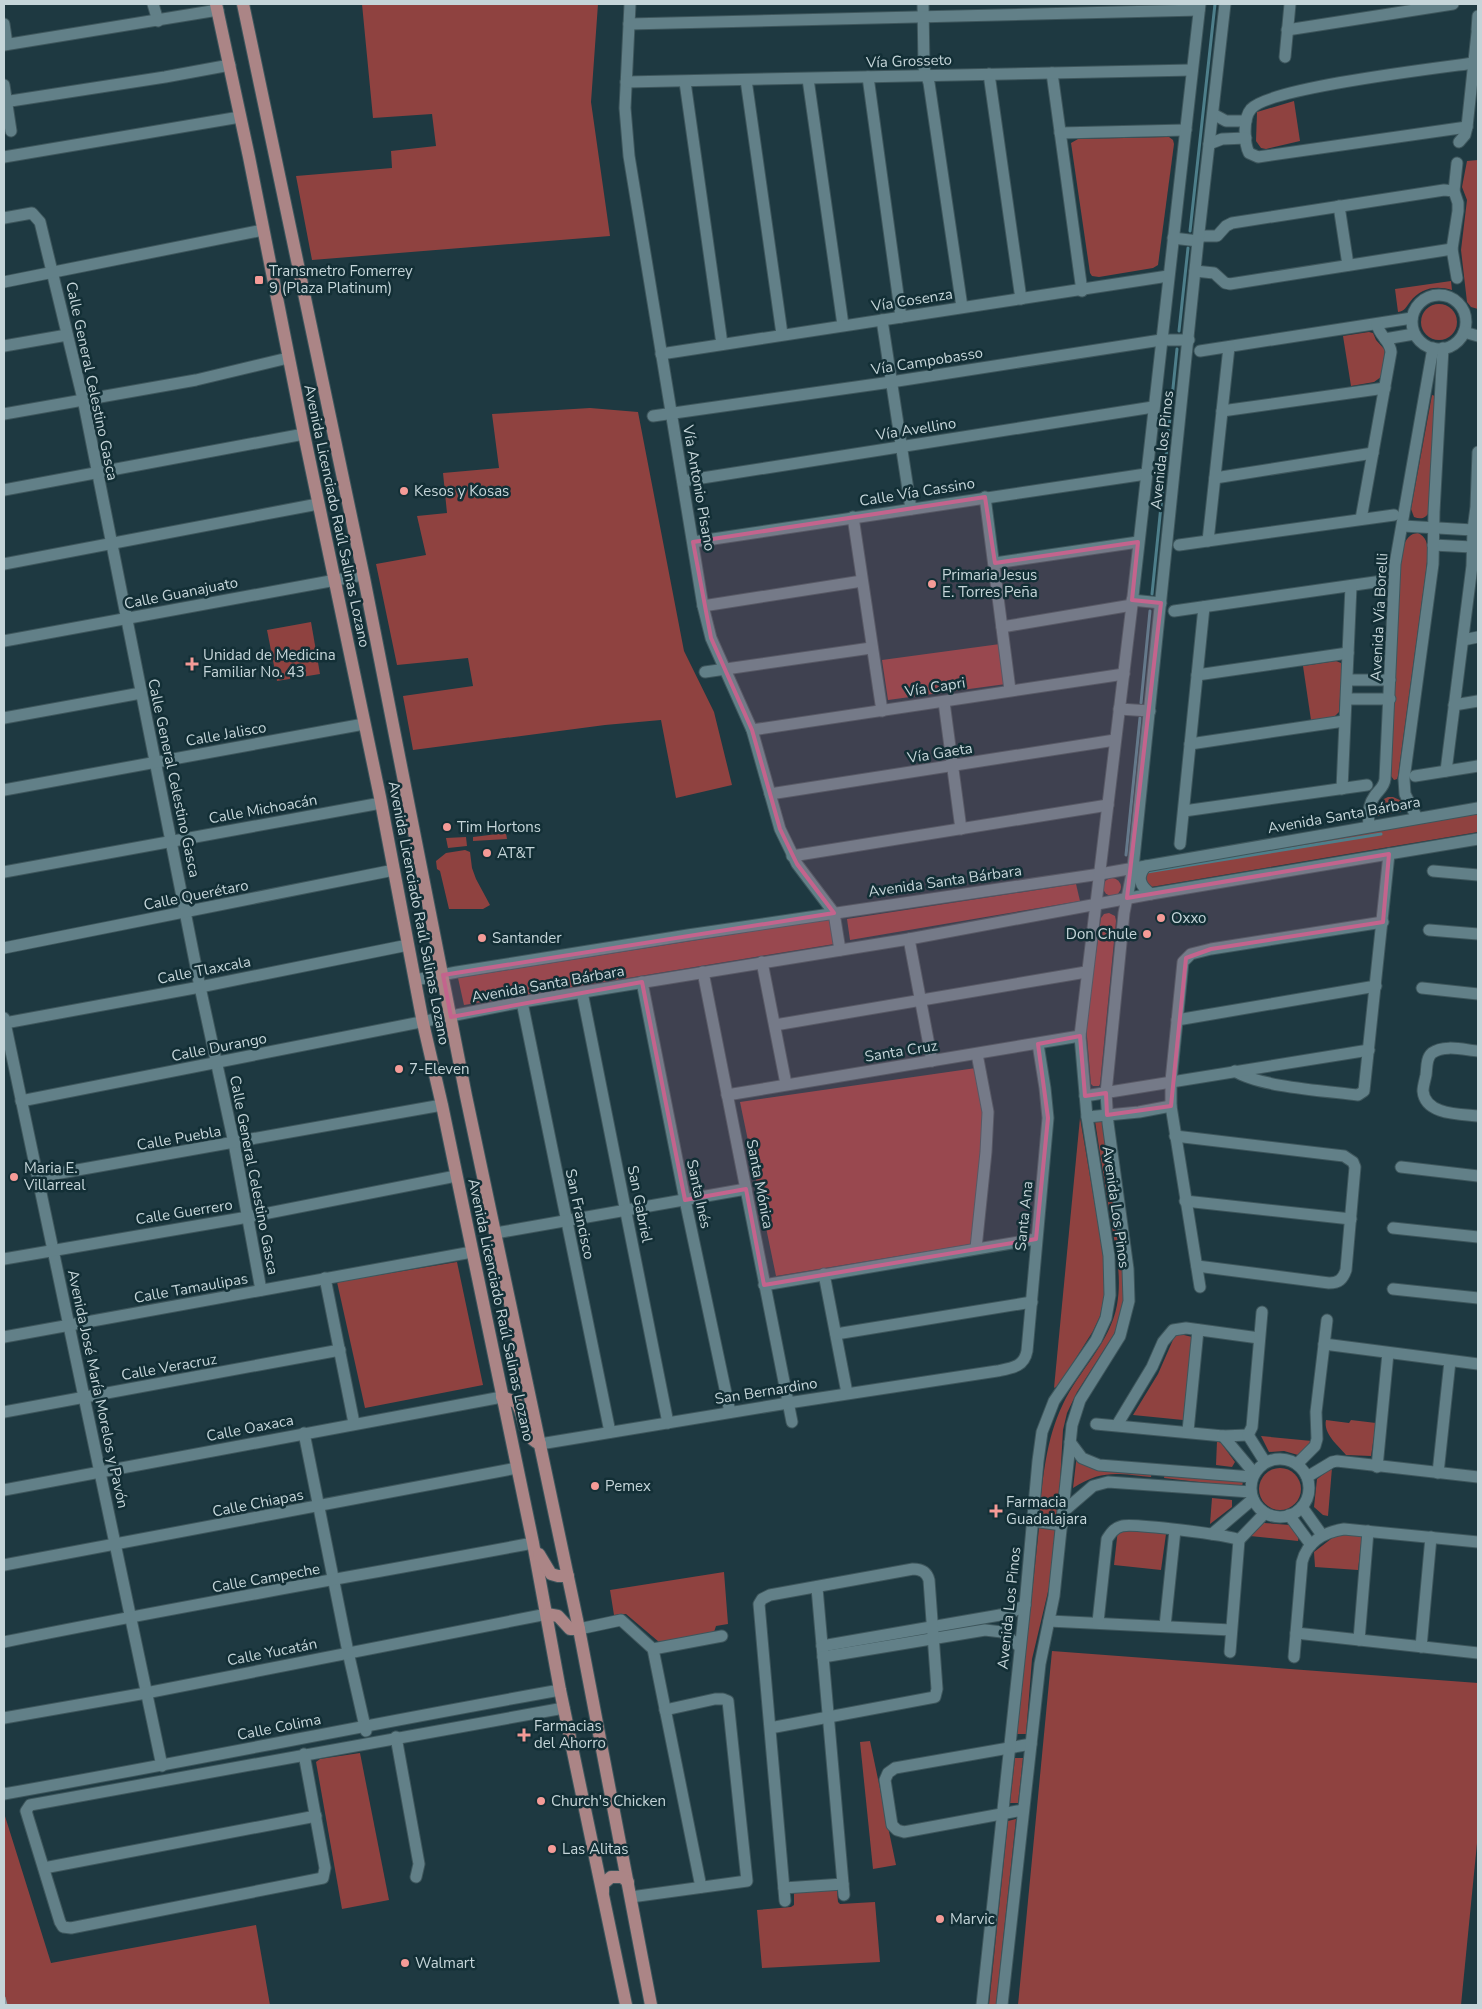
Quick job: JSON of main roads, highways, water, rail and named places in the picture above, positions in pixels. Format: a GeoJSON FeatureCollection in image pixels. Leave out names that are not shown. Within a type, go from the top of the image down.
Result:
{"type":"FeatureCollection","features":[{"type":"Feature","properties":{"kind":"main road","name":"Avenida Licenciado Raúl Salinas Lozano"},"geometry":{"type":"LineString","coordinates":[[243,4],[363,575],[451,1017],[579,1629],[651,2005]]}},
{"type":"Feature","properties":{"kind":"main road","name":"Avenida Licenciado Raúl Salinas Lozano"},"geometry":{"type":"LineString","coordinates":[[217,7],[381,803],[423,1023],[442,1105],[533,1543],[560,1690],[626,2005]]}},
{"type":"Feature","properties":{"kind":"main road"},"geometry":{"type":"LineString","coordinates":[[502,1397],[516,1402],[530,1439],[540,1444]]}},
{"type":"Feature","properties":{"kind":"main road"},"geometry":{"type":"LineString","coordinates":[[533,1543],[551,1574],[568,1576]]}},
{"type":"Feature","properties":{"kind":"main road"},"geometry":{"type":"LineString","coordinates":[[547,1614],[558,1616],[570,1629],[579,1629]]}},
{"type":"Feature","properties":{"kind":"main road"},"geometry":{"type":"LineString","coordinates":[[603,1893],[603,1884],[611,1877],[622,1877],[628,1882]]}},
{"type":"Feature","properties":{"kind":"waterway"},"geometry":{"type":"LineString","coordinates":[[1190,231],[1215,4]]}},
{"type":"Feature","properties":{"kind":"waterway"},"geometry":{"type":"LineString","coordinates":[[1179,331],[1188,248]]}},
{"type":"Feature","properties":{"kind":"waterway"},"geometry":{"type":"LineString","coordinates":[[1152,594],[1177,349]]}},
{"type":"Feature","properties":{"kind":"waterway"},"geometry":{"type":"LineString","coordinates":[[1141,703],[1150,611]]}},
{"type":"Feature","properties":{"kind":"waterway"},"geometry":{"type":"LineString","coordinates":[[1126,855],[1140,718]]}},
{"type":"Feature","properties":{"kind":"waterway"},"geometry":{"type":"LineString","coordinates":[[1147,872],[1381,834]]}},
{"type":"Feature","properties":{"kind":"railway"},"geometry":{"type":"LineString","coordinates":[[4,1997],[6,2005]]}},
{"type":"Feature","properties":{"kind":"place","name":"Transmetro Fomerrey 9 (Plaza Platinum)"},"geometry":{"type":"Point","coordinates":[259,280]}},
{"type":"Feature","properties":{"kind":"place","name":"Kesos y Kosas"},"geometry":{"type":"Point","coordinates":[404,491]}},
{"type":"Feature","properties":{"kind":"place","name":"Primaria Jesus E. Torres Peña"},"geometry":{"type":"Point","coordinates":[932,584]}},
{"type":"Feature","properties":{"kind":"place","name":"Unidad de Medicina Familiar No. 43"},"geometry":{"type":"Point","coordinates":[192,664]}},
{"type":"Feature","properties":{"kind":"place","name":"Tim Hortons"},"geometry":{"type":"Point","coordinates":[447,827]}},
{"type":"Feature","properties":{"kind":"place","name":"AT&T"},"geometry":{"type":"Point","coordinates":[487,853]}},
{"type":"Feature","properties":{"kind":"place","name":"Oxxo"},"geometry":{"type":"Point","coordinates":[1161,918]}},
{"type":"Feature","properties":{"kind":"place","name":"Don Chule"},"geometry":{"type":"Point","coordinates":[1147,934]}},
{"type":"Feature","properties":{"kind":"place","name":"Santander"},"geometry":{"type":"Point","coordinates":[482,938]}},
{"type":"Feature","properties":{"kind":"place","name":"7-Eleven"},"geometry":{"type":"Point","coordinates":[399,1069]}},
{"type":"Feature","properties":{"kind":"place","name":"Maria E. Villarreal"},"geometry":{"type":"Point","coordinates":[14,1177]}},
{"type":"Feature","properties":{"kind":"place","name":"Pemex"},"geometry":{"type":"Point","coordinates":[595,1486]}},
{"type":"Feature","properties":{"kind":"place","name":"Farmacia Guadalajara"},"geometry":{"type":"Point","coordinates":[996,1511]}},
{"type":"Feature","properties":{"kind":"place","name":"Farmacias del Ahorro"},"geometry":{"type":"Point","coordinates":[524,1735]}},
{"type":"Feature","properties":{"kind":"place","name":"Church's Chicken"},"geometry":{"type":"Point","coordinates":[541,1801]}},
{"type":"Feature","properties":{"kind":"place","name":"Las Alitas"},"geometry":{"type":"Point","coordinates":[552,1849]}},
{"type":"Feature","properties":{"kind":"place","name":"Marvic"},"geometry":{"type":"Point","coordinates":[940,1919]}},
{"type":"Feature","properties":{"kind":"place","name":"Walmart"},"geometry":{"type":"Point","coordinates":[405,1963]}}]}
